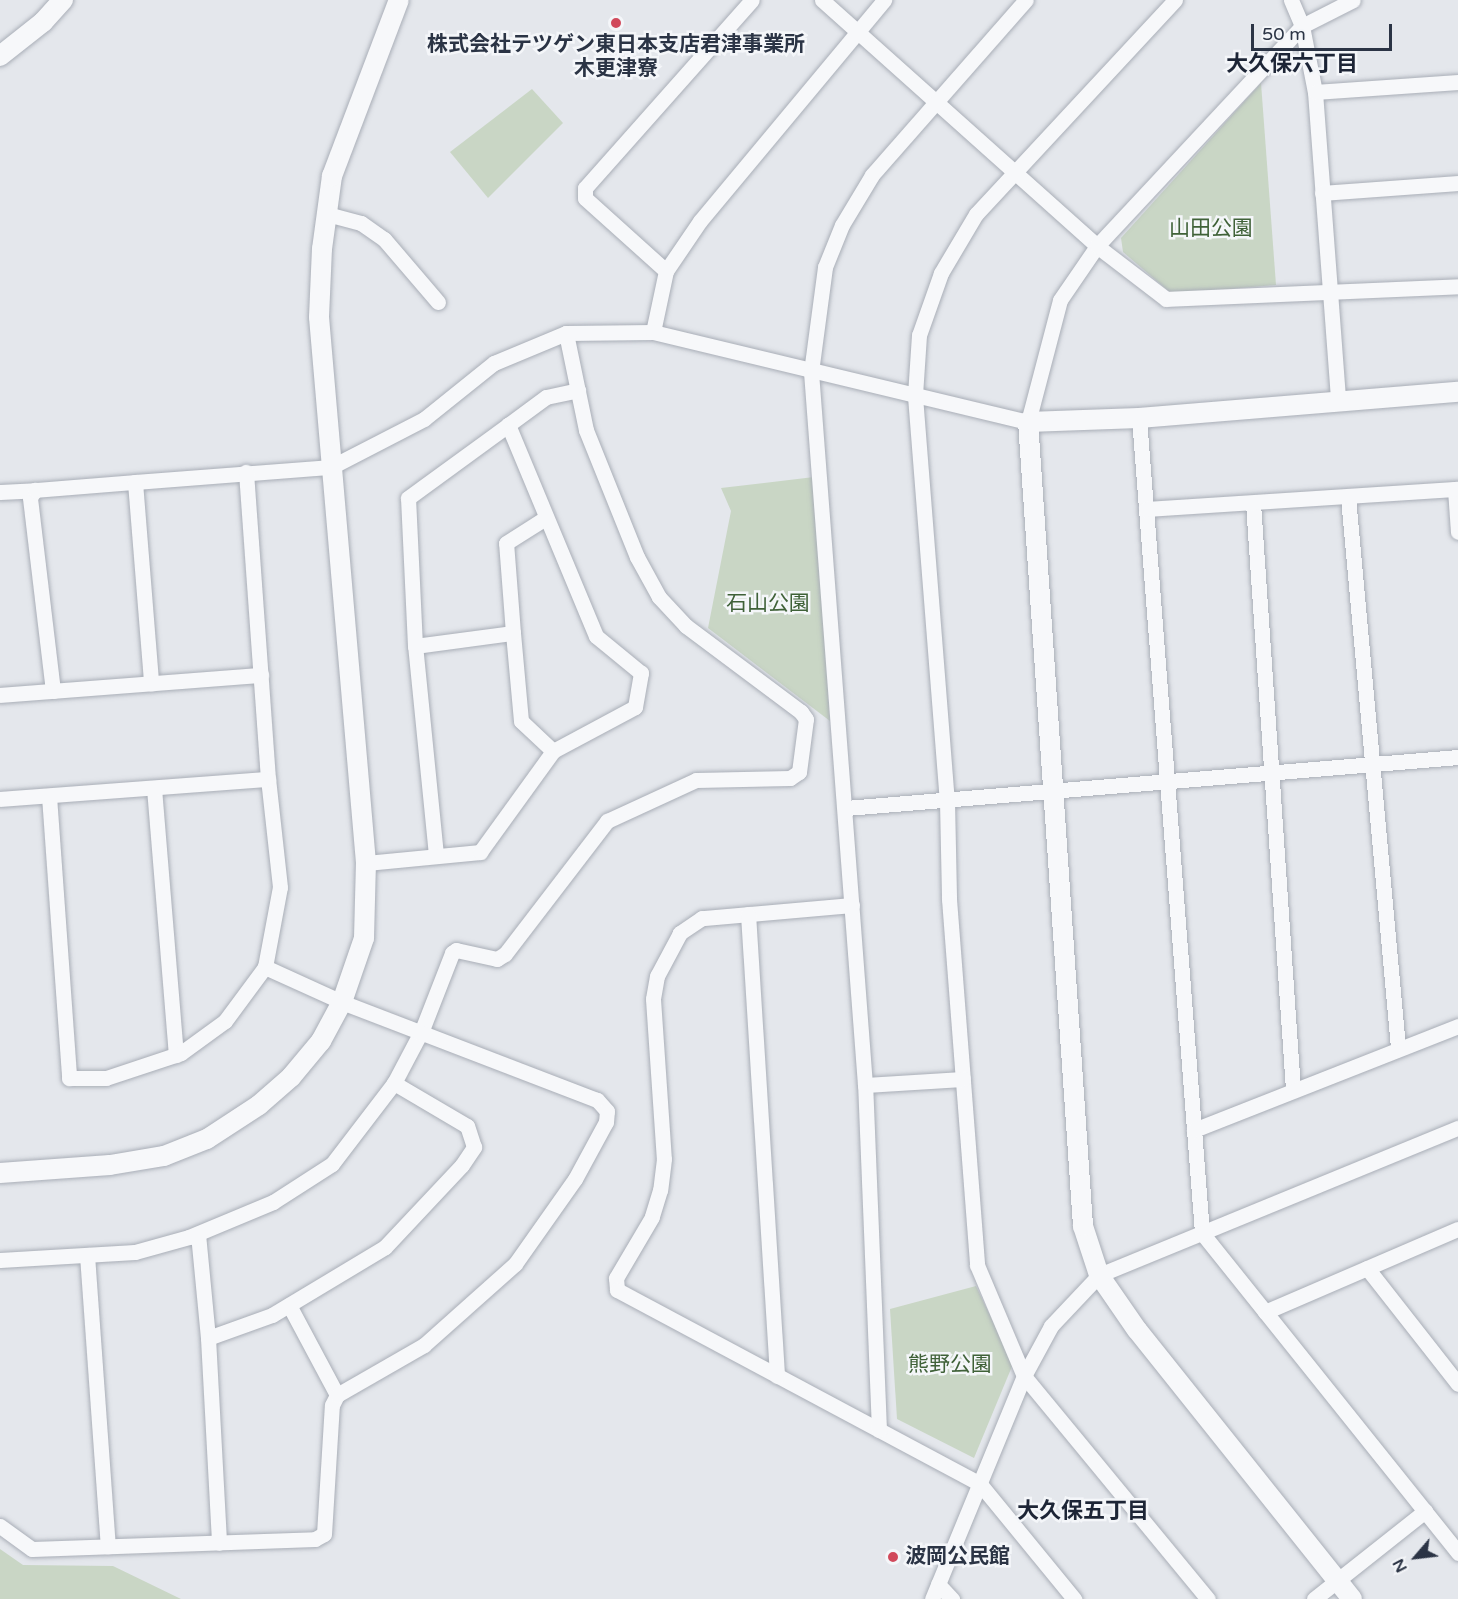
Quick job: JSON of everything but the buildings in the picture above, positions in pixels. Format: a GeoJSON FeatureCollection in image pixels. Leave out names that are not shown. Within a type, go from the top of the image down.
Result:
{"type":"FeatureCollection","features":[{"type":"Feature","properties":{"kind":"street"},"geometry":{"type":"LineString","coordinates":[[0,56],[43,22],[63,0]]}},
{"type":"Feature","properties":{"kind":"street"},"geometry":{"type":"LineString","coordinates":[[0,1173],[110,1165],[164,1156],[207,1139],[259,1105],[291,1077],[321,1041],[342,1002],[364,938],[366,863],[332,467],[330,411],[319,316],[332,176],[399,0]]}},
{"type":"Feature","properties":{"kind":"street"},"geometry":{"type":"LineString","coordinates":[[666,271],[585,198],[585,188],[752,0]]}},
{"type":"Feature","properties":{"kind":"street"},"geometry":{"type":"LineString","coordinates":[[822,0],[1016,169],[1097,246],[1166,299],[1329,294],[1458,286]]}},
{"type":"Feature","properties":{"kind":"street"},"geometry":{"type":"LineString","coordinates":[[653,332],[666,271],[700,221],[884,0]]}},
{"type":"Feature","properties":{"kind":"street"},"geometry":{"type":"LineString","coordinates":[[879,1430],[865,1084],[846,808],[811,372],[825,267],[842,225],[872,175],[1026,0]]}},
{"type":"Feature","properties":{"kind":"street"},"geometry":{"type":"LineString","coordinates":[[1175,0],[976,214],[941,273],[919,335],[915,396],[947,801],[949,899],[977,1265],[1024,1376],[1208,1599]]}},
{"type":"Feature","properties":{"kind":"street"},"geometry":{"type":"LineString","coordinates":[[1291,0],[1302,26],[1314,92],[1338,400]]}},
{"type":"Feature","properties":{"kind":"street"},"geometry":{"type":"LineString","coordinates":[[1352,1599],[1137,1330],[1099,1275],[1083,1226],[1050,790],[1028,422],[1060,300],[1097,246],[1302,26],[1353,0]]}},
{"type":"Feature","properties":{"kind":"street"},"geometry":{"type":"LineString","coordinates":[[1314,92],[1458,82]]}},
{"type":"Feature","properties":{"kind":"street"},"geometry":{"type":"LineString","coordinates":[[1322,193],[1458,183]]}},
{"type":"Feature","properties":{"kind":"street"},"geometry":{"type":"LineString","coordinates":[[327,214],[361,223],[384,239],[438,302]]}},
{"type":"Feature","properties":{"kind":"street"},"geometry":{"type":"LineString","coordinates":[[0,492],[332,467],[424,419],[494,363],[566,333],[653,332],[811,372],[1028,422],[1139,418],[1458,392]]}},
{"type":"Feature","properties":{"kind":"street"},"geometry":{"type":"LineString","coordinates":[[0,1260],[135,1252],[198,1234],[273,1202],[332,1164],[394,1083],[422,1030],[452,953],[456,950],[497,959],[505,954],[607,821],[696,780],[790,778],[799,772],[806,719],[801,712],[686,626],[659,597],[637,557],[586,430],[566,333]]}},
{"type":"Feature","properties":{"kind":"street"},"geometry":{"type":"LineString","coordinates":[[436,855],[415,646],[408,498],[546,397],[578,390]]}},
{"type":"Feature","properties":{"kind":"street"},"geometry":{"type":"LineString","coordinates":[[1139,418],[1202,1233],[1458,1553]]}},
{"type":"Feature","properties":{"kind":"street"},"geometry":{"type":"LineString","coordinates":[[366,863],[480,852],[553,751],[635,707],[641,673],[596,636],[544,519],[508,425]]}},
{"type":"Feature","properties":{"kind":"street"},"geometry":{"type":"LineString","coordinates":[[49,796],[69,1078],[106,1078],[176,1055],[225,1021],[265,967],[280,887],[268,779],[246,472]]}},
{"type":"Feature","properties":{"kind":"street"},"geometry":{"type":"LineString","coordinates":[[135,482],[151,683]]}},
{"type":"Feature","properties":{"kind":"street"},"geometry":{"type":"LineString","coordinates":[[1146,509],[1456,489],[1458,532]]}},
{"type":"Feature","properties":{"kind":"street"},"geometry":{"type":"LineString","coordinates":[[35,490],[30,497],[53,691]]}},
{"type":"Feature","properties":{"kind":"street"},"geometry":{"type":"LineString","coordinates":[[1348,497],[1398,1048]]}},
{"type":"Feature","properties":{"kind":"street"},"geometry":{"type":"LineString","coordinates":[[1253,503],[1293,1090]]}},
{"type":"Feature","properties":{"kind":"street"},"geometry":{"type":"LineString","coordinates":[[544,519],[506,543],[521,721],[553,751]]}},
{"type":"Feature","properties":{"kind":"street"},"geometry":{"type":"LineString","coordinates":[[415,646],[513,633]]}},
{"type":"Feature","properties":{"kind":"street"},"geometry":{"type":"LineString","coordinates":[[0,694],[261,675]]}},
{"type":"Feature","properties":{"kind":"street"},"geometry":{"type":"LineString","coordinates":[[846,808],[1458,757]]}},
{"type":"Feature","properties":{"kind":"street"},"geometry":{"type":"LineString","coordinates":[[0,799],[268,779]]}},
{"type":"Feature","properties":{"kind":"street"},"geometry":{"type":"LineString","coordinates":[[154,788],[176,1055]]}},
{"type":"Feature","properties":{"kind":"street"},"geometry":{"type":"LineString","coordinates":[[852,905],[702,918],[680,933],[657,976],[653,999],[664,1159],[660,1190],[652,1217],[616,1278],[617,1290],[980,1484],[1074,1599]]}},
{"type":"Feature","properties":{"kind":"street"},"geometry":{"type":"LineString","coordinates":[[748,914],[777,1376]]}},
{"type":"Feature","properties":{"kind":"street"},"geometry":{"type":"LineString","coordinates":[[0,1526],[32,1549],[315,1539],[324,1534],[332,1405],[337,1395],[424,1345],[515,1264],[575,1179],[606,1122],[607,1111],[597,1100],[422,1030],[342,1002],[265,967]]}},
{"type":"Feature","properties":{"kind":"street"},"geometry":{"type":"LineString","coordinates":[[1194,1130],[1458,1026]]}},
{"type":"Feature","properties":{"kind":"street"},"geometry":{"type":"LineString","coordinates":[[865,1084],[963,1079]]}},
{"type":"Feature","properties":{"kind":"street"},"geometry":{"type":"LineString","coordinates":[[208,1338],[272,1315],[385,1247],[474,1148],[468,1126],[394,1083]]}},
{"type":"Feature","properties":{"kind":"street"},"geometry":{"type":"LineString","coordinates":[[932,1599],[1024,1376],[1051,1326],[1099,1275],[1458,1128]]}},
{"type":"Feature","properties":{"kind":"street"},"geometry":{"type":"LineString","coordinates":[[1265,1312],[1458,1229]]}},
{"type":"Feature","properties":{"kind":"street"},"geometry":{"type":"LineString","coordinates":[[198,1234],[208,1338],[219,1543]]}},
{"type":"Feature","properties":{"kind":"street"},"geometry":{"type":"LineString","coordinates":[[87,1255],[108,1546]]}},
{"type":"Feature","properties":{"kind":"street"},"geometry":{"type":"LineString","coordinates":[[1367,1268],[1458,1384]]}},
{"type":"Feature","properties":{"kind":"street"},"geometry":{"type":"LineString","coordinates":[[289,1305],[337,1395]]}},
{"type":"Feature","properties":{"kind":"street"},"geometry":{"type":"LineString","coordinates":[[1314,1599],[1425,1511]]}},
{"type":"Feature","properties":{"kind":"street"},"geometry":{"type":"LineString","coordinates":[[938,1584],[952,1599]]}},
{"type":"Feature","properties":{"kind":"green space","name":"山田公園"},"geometry":{"type":"Polygon","coordinates":[[[1261,83],[1276,285],[1172,294],[1123,252],[1121,238],[1261,83]]]}},
{"type":"Feature","properties":{"kind":"green space"},"geometry":{"type":"Polygon","coordinates":[[[532,89],[563,123],[488,198],[450,152],[532,89]]]}},
{"type":"Feature","properties":{"kind":"green space","name":"石山公園"},"geometry":{"type":"Polygon","coordinates":[[[814,477],[830,721],[708,628],[731,511],[721,488],[814,477]]]}},
{"type":"Feature","properties":{"kind":"green space","name":"熊野公園"},"geometry":{"type":"Polygon","coordinates":[[[976,1286],[1013,1364],[974,1458],[897,1419],[890,1309],[976,1286]]]}},
{"type":"Feature","properties":{"kind":"green space"},"geometry":{"type":"Polygon","coordinates":[[[0,1549],[23,1565],[113,1566],[181,1599],[0,1599],[0,1549]]]}},
{"type":"Feature","properties":{"kind":"place","name":"株式会社テツゲン東日本支店君津事業所 木更津寮"},"geometry":{"type":"Point","coordinates":[616,23]}},
{"type":"Feature","properties":{"kind":"place","name":"波岡公民館"},"geometry":{"type":"Point","coordinates":[893,1557]}},
{"type":"Feature","properties":{"kind":"district","name":"大久保六丁目"},"geometry":{"type":"Point","coordinates":[1292,65]}},
{"type":"Feature","properties":{"kind":"district","name":"大久保五丁目"},"geometry":{"type":"Point","coordinates":[1083,1512]}}]}
